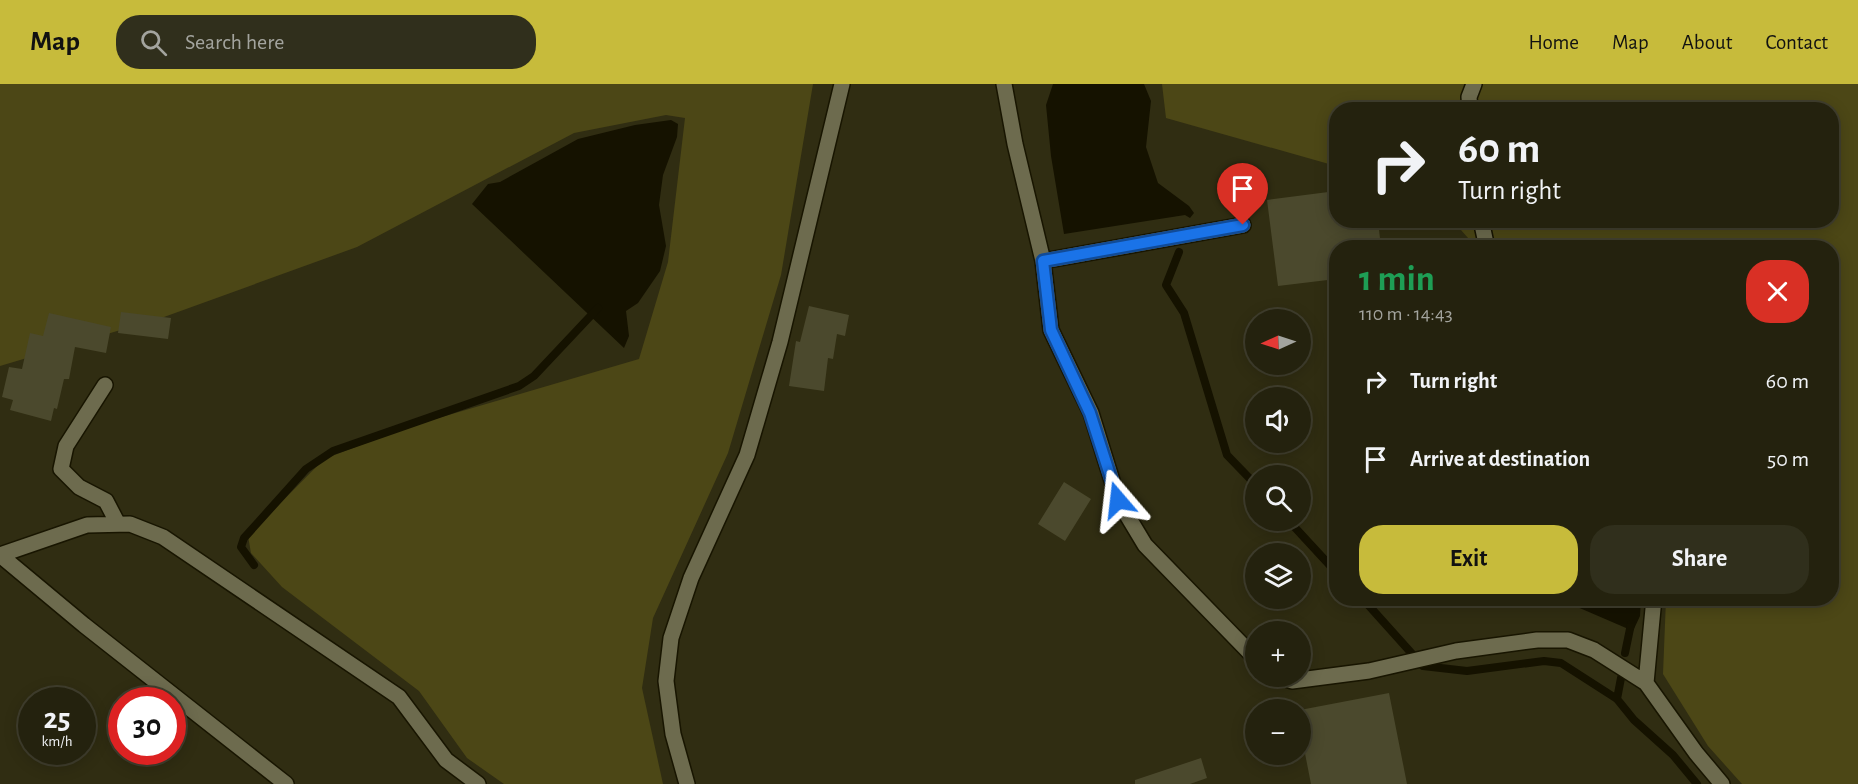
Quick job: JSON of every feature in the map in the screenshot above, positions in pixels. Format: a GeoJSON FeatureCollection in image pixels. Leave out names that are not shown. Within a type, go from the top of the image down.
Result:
{"type":"FeatureCollection","features":[{"type":"Feature","properties":{"kind":"street"},"geometry":{"type":"LineString","coordinates":[[687,784],[673,734],[666,681],[671,638],[691,578],[747,455],[780,342],[842,84]]}},
{"type":"Feature","properties":{"kind":"street"},"geometry":{"type":"LineString","coordinates":[[1004,84],[1015,144],[1043,261],[1051,330],[1090,413],[1118,500],[1145,545],[1245,648]]}},
{"type":"Feature","properties":{"kind":"street"},"geometry":{"type":"LineString","coordinates":[[1469,102],[1474,84]]}},
{"type":"Feature","properties":{"kind":"street"},"geometry":{"type":"LineString","coordinates":[[1043,261],[1243,225]]}},
{"type":"Feature","properties":{"kind":"street"},"geometry":{"type":"LineString","coordinates":[[105,385],[66,446],[61,469],[79,487],[106,501],[118,524]]}},
{"type":"Feature","properties":{"kind":"street"},"geometry":{"type":"LineString","coordinates":[[0,555],[87,525],[130,524],[163,537],[399,697],[446,760],[478,784]]}},
{"type":"Feature","properties":{"kind":"street"},"geometry":{"type":"LineString","coordinates":[[0,555],[84,625],[286,784]]}},
{"type":"Feature","properties":{"kind":"street"},"geometry":{"type":"LineString","coordinates":[[1646,683],[1653,606]]}},
{"type":"Feature","properties":{"kind":"street"},"geometry":{"type":"LineString","coordinates":[[1311,679],[1369,671],[1456,651],[1537,640],[1568,640],[1593,650],[1646,683],[1696,753],[1722,784]]}},
{"type":"Feature","properties":{"kind":"shaded area"},"geometry":{"type":"Polygon","coordinates":[[[0,84],[813,84],[781,275],[728,453],[653,618],[642,688],[663,784],[504,784],[467,758],[419,691],[282,587],[251,553],[248,536],[324,459],[411,426],[639,359],[668,262],[685,118],[666,115],[574,133],[357,247],[164,317],[0,366],[0,84]]]}},
{"type":"Feature","properties":{"kind":"shaded area"},"geometry":{"type":"Polygon","coordinates":[[[1053,84],[1144,84],[1151,101],[1146,147],[1158,183],[1189,206],[1194,213],[1190,218],[1185,215],[1064,234],[1051,156],[1046,105],[1053,84]]]}},
{"type":"Feature","properties":{"kind":"shaded area"},"geometry":{"type":"Polygon","coordinates":[[[1162,84],[1858,84],[1858,784],[1742,784],[1708,746],[1663,674],[1666,606],[1839,606],[1839,240],[1470,240],[1459,228],[1839,228],[1839,102],[1329,102],[1329,164],[1166,118],[1162,84]]]}},
{"type":"Feature","properties":{"kind":"shaded area"},"geometry":{"type":"Polygon","coordinates":[[[671,120],[678,124],[677,137],[663,175],[659,205],[666,246],[660,271],[638,303],[626,311],[629,336],[624,348],[472,204],[488,184],[500,182],[578,139],[635,125],[671,120]]]}},
{"type":"Feature","properties":{"kind":"shaded area"},"geometry":{"type":"Polygon","coordinates":[[[1575,606],[1641,606],[1640,616],[1633,631],[1575,606]]]}},
{"type":"Feature","properties":{"kind":"building"},"geometry":{"type":"Polygon","coordinates":[[[1329,192],[1329,228],[1379,228],[1380,240],[1329,240],[1329,280],[1278,286],[1267,200],[1329,192]]]}},
{"type":"Feature","properties":{"kind":"building"},"geometry":{"type":"Polygon","coordinates":[[[809,306],[849,315],[845,336],[837,334],[833,359],[828,358],[824,391],[789,386],[796,341],[800,342],[809,306]]]}},
{"type":"Feature","properties":{"kind":"building"},"geometry":{"type":"Polygon","coordinates":[[[121,312],[171,318],[168,339],[118,333],[121,312]]]}},
{"type":"Feature","properties":{"kind":"building"},"geometry":{"type":"Polygon","coordinates":[[[49,313],[111,327],[106,353],[75,347],[69,379],[64,379],[57,409],[54,408],[51,421],[10,410],[13,400],[2,397],[9,367],[22,369],[30,333],[43,336],[49,313]]]}},
{"type":"Feature","properties":{"kind":"building"},"geometry":{"type":"Polygon","coordinates":[[[1064,482],[1091,499],[1065,541],[1038,524],[1064,482]]]}},
{"type":"Feature","properties":{"kind":"building"},"geometry":{"type":"Polygon","coordinates":[[[1389,693],[1407,784],[1311,784],[1307,765],[1311,765],[1311,708],[1389,693]]]}},
{"type":"Feature","properties":{"kind":"building"},"geometry":{"type":"Polygon","coordinates":[[[1201,758],[1207,778],[1190,784],[1135,784],[1135,780],[1201,758]]]}},
{"type":"Feature","properties":{"kind":"waterway"},"geometry":{"type":"LineString","coordinates":[[1179,252],[1166,285],[1184,313],[1227,455],[1245,474]]}},
{"type":"Feature","properties":{"kind":"waterway"},"geometry":{"type":"LineString","coordinates":[[254,565],[241,547],[244,538],[306,469],[333,451],[519,386],[534,376],[598,308]]}},
{"type":"Feature","properties":{"kind":"waterway"},"geometry":{"type":"LineString","coordinates":[[1298,531],[1329,564]]}},
{"type":"Feature","properties":{"kind":"waterway"},"geometry":{"type":"LineString","coordinates":[[1369,606],[1423,666],[1467,671],[1544,661],[1561,663],[1617,699],[1634,720],[1673,755],[1697,784]]}},
{"type":"Feature","properties":{"kind":"waterway"},"geometry":{"type":"LineString","coordinates":[[1625,653],[1631,624]]}},
{"type":"Feature","properties":{"kind":"waterway"},"geometry":{"type":"LineString","coordinates":[[1617,699],[1621,678]]}},
{"type":"Feature","properties":{"kind":"route"},"geometry":{"type":"LineString","coordinates":[[1118,500],[1090,413],[1051,330],[1043,261],[1243,225]]}}]}
